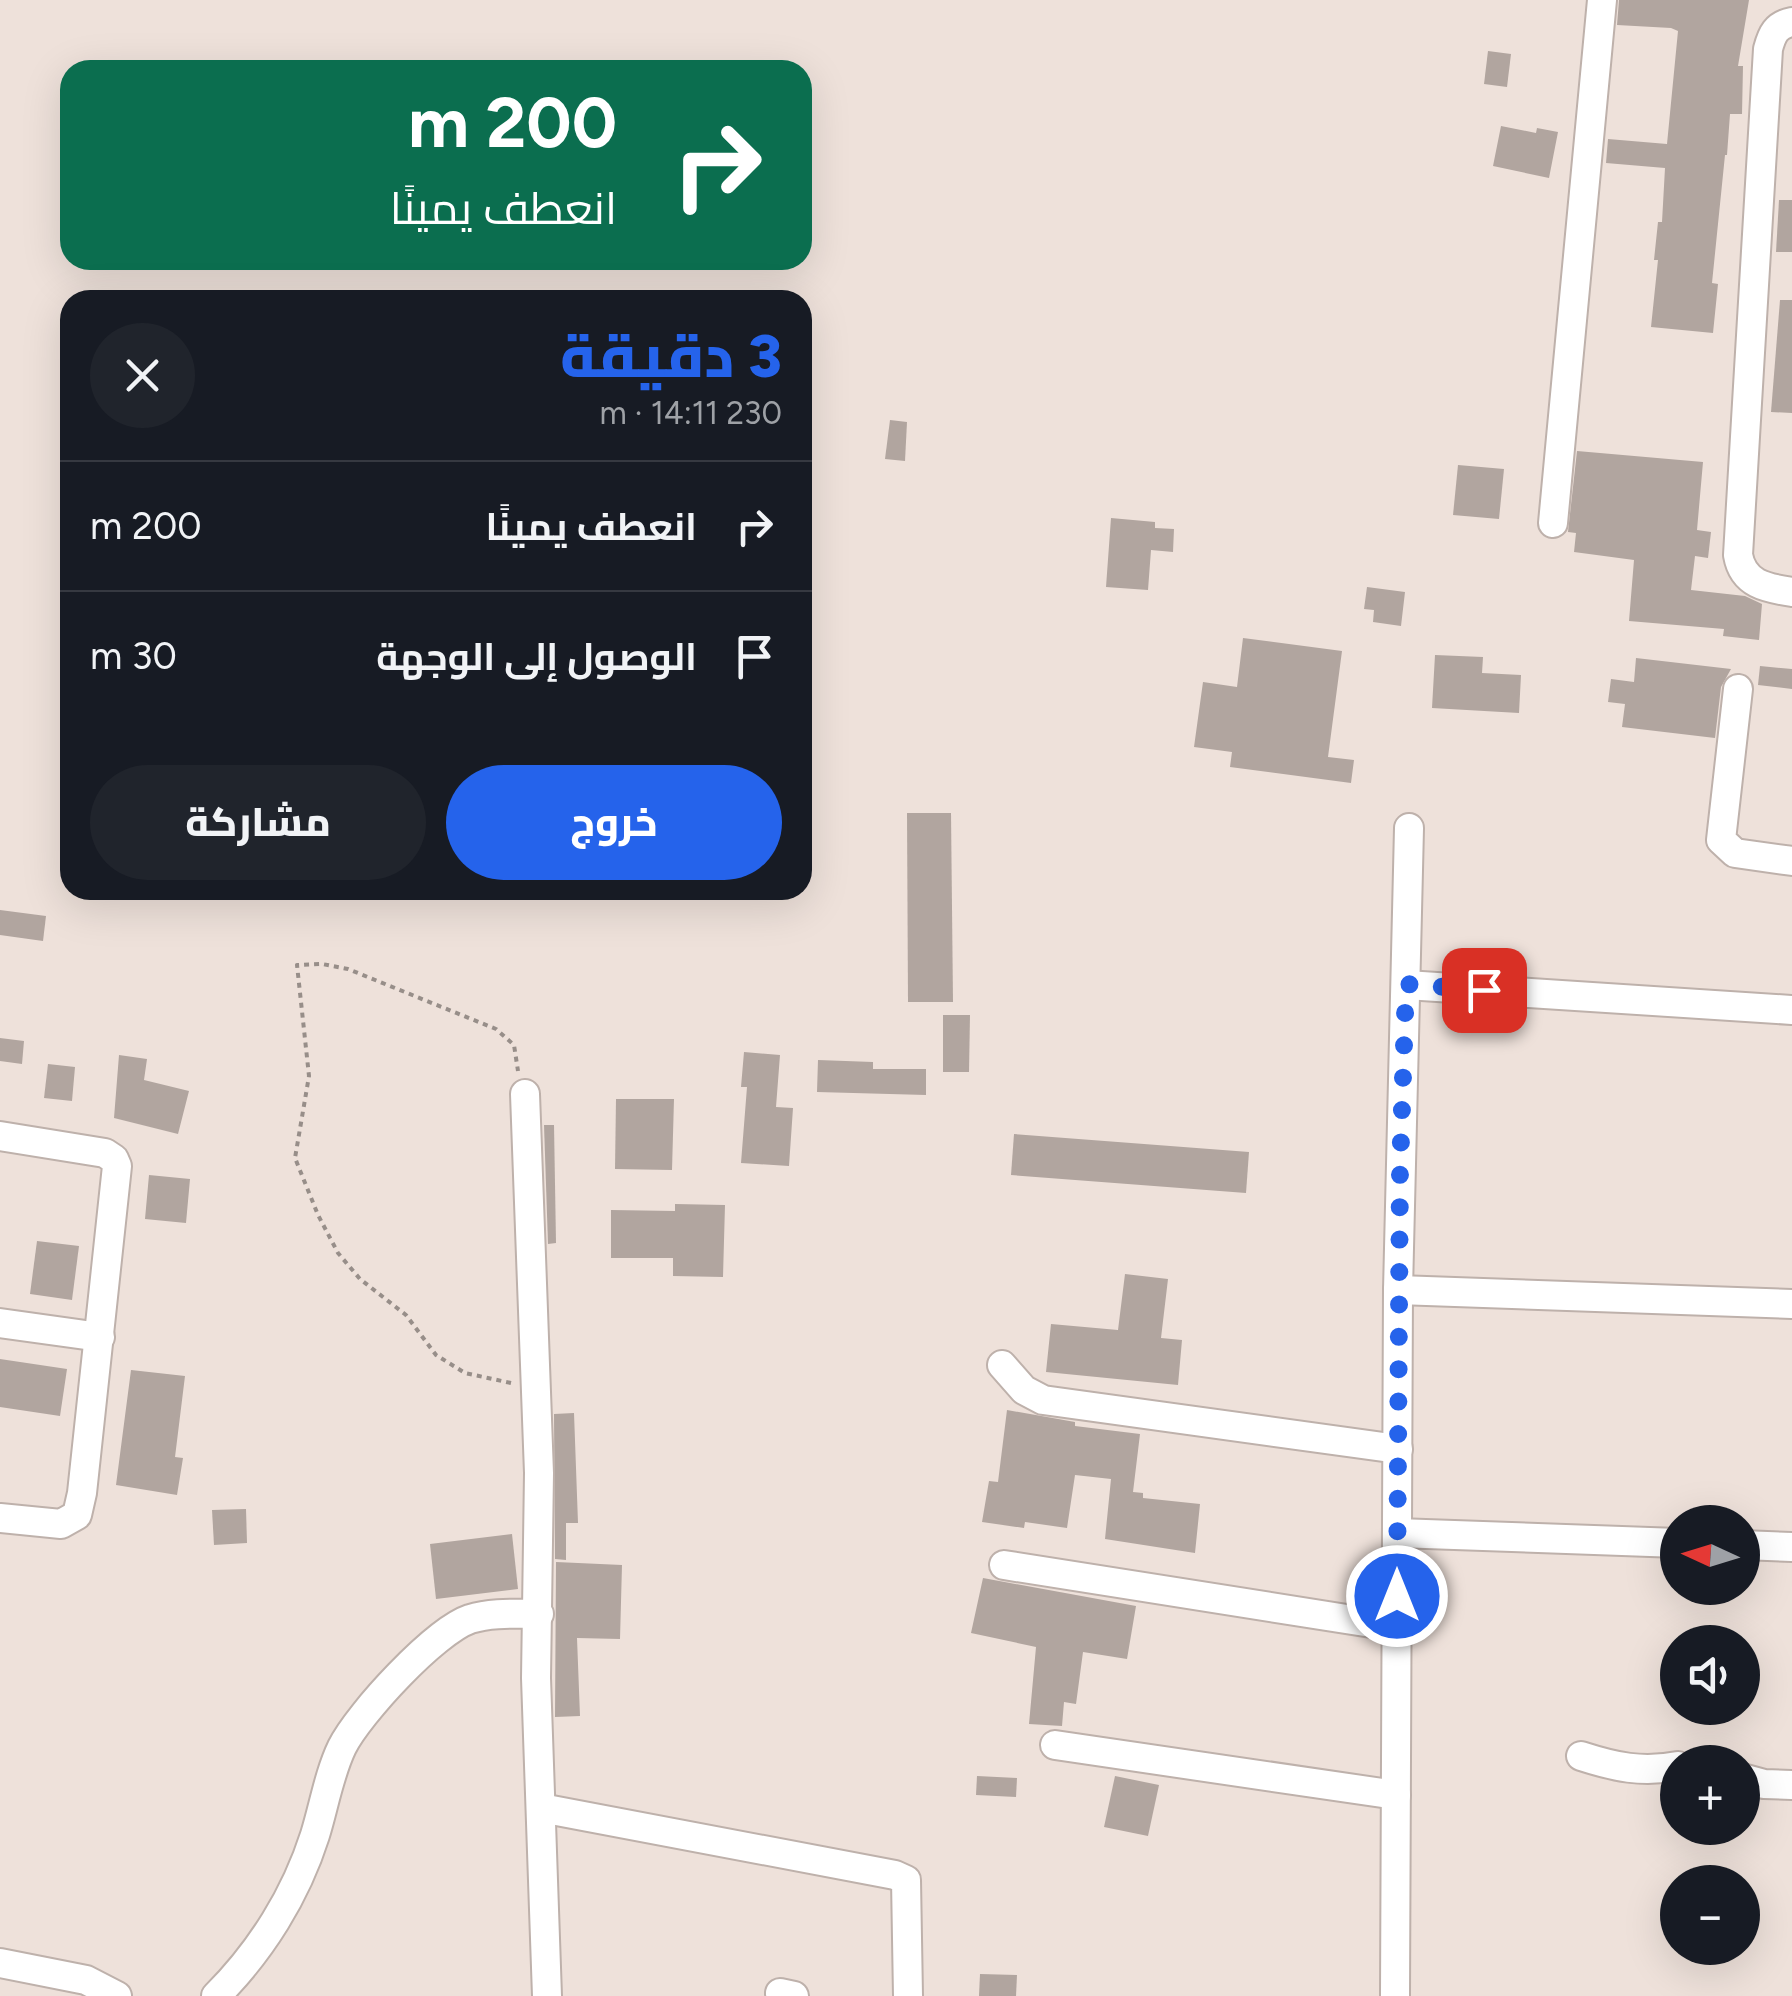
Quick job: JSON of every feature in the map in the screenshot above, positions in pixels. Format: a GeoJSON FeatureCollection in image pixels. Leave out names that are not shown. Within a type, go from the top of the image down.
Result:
{"type":"FeatureCollection","features":[{"type":"Feature","properties":{"kind":"street"},"geometry":{"type":"LineString","coordinates":[[1553,523],[1602,0]]}},
{"type":"Feature","properties":{"kind":"street"},"geometry":{"type":"LineString","coordinates":[[1792,22],[1772,34],[1768,49],[1738,555],[1742,569],[1754,583],[1792,592]]}},
{"type":"Feature","properties":{"kind":"street"},"geometry":{"type":"LineString","coordinates":[[1738,689],[1721,840],[1728,850],[1738,854],[1792,860]]}},
{"type":"Feature","properties":{"kind":"street"},"geometry":{"type":"LineString","coordinates":[[1395,1996],[1398,1290],[1409,828]]}},
{"type":"Feature","properties":{"kind":"street"},"geometry":{"type":"LineString","coordinates":[[1406,984],[1792,1010]]}},
{"type":"Feature","properties":{"kind":"street"},"geometry":{"type":"LineString","coordinates":[[525,1094],[535,1386],[536,1678],[546,1996]]}},
{"type":"Feature","properties":{"kind":"street"},"geometry":{"type":"LineString","coordinates":[[0,1136],[105,1154],[116,1162],[100,1337],[77,1516],[61,1524],[0,1518]]}},
{"type":"Feature","properties":{"kind":"street"},"geometry":{"type":"LineString","coordinates":[[1398,1290],[1792,1304]]}},
{"type":"Feature","properties":{"kind":"street"},"geometry":{"type":"LineString","coordinates":[[0,1324],[100,1337]]}},
{"type":"Feature","properties":{"kind":"street"},"geometry":{"type":"LineString","coordinates":[[1002,1365],[1024,1390],[1043,1400],[1398,1449]]}},
{"type":"Feature","properties":{"kind":"street"},"geometry":{"type":"LineString","coordinates":[[1397,1533],[1660,1542]]}},
{"type":"Feature","properties":{"kind":"street"},"geometry":{"type":"LineString","coordinates":[[1760,1546],[1792,1547]]}},
{"type":"Feature","properties":{"kind":"street"},"geometry":{"type":"LineString","coordinates":[[1004,1564],[1397,1626]]}},
{"type":"Feature","properties":{"kind":"street"},"geometry":{"type":"LineString","coordinates":[[216,1996],[272,1928],[314,1839],[342,1748],[360,1722],[428,1646],[454,1626],[490,1615],[538,1614]]}},
{"type":"Feature","properties":{"kind":"street"},"geometry":{"type":"LineString","coordinates":[[1055,1745],[1396,1795]]}},
{"type":"Feature","properties":{"kind":"street"},"geometry":{"type":"LineString","coordinates":[[1582,1756],[1620,1769],[1660,1770]]}},
{"type":"Feature","properties":{"kind":"street"},"geometry":{"type":"LineString","coordinates":[[1760,1783],[1792,1784]]}},
{"type":"Feature","properties":{"kind":"street"},"geometry":{"type":"LineString","coordinates":[[541,1808],[906,1880],[908,1996]]}},
{"type":"Feature","properties":{"kind":"street"},"geometry":{"type":"LineString","coordinates":[[0,1963],[86,1980],[116,1995]]}},
{"type":"Feature","properties":{"kind":"path"},"geometry":{"type":"LineString","coordinates":[[525,1094],[514,1045],[496,1029],[348,969],[297,965],[309,1076],[295,1158],[338,1254],[360,1278],[406,1315],[436,1355],[465,1373],[490,1381],[535,1386]]}},
{"type":"Feature","properties":{"kind":"building"},"geometry":{"type":"Polygon","coordinates":[[[1619,0],[1749,0],[1738,66],[1743,66],[1742,114],[1730,114],[1725,155],[1712,283],[1718,284],[1713,333],[1651,327],[1665,168],[1606,163],[1608,139],[1667,144],[1678,31],[1617,25],[1619,0]]]}},
{"type":"Feature","properties":{"kind":"building"},"geometry":{"type":"Polygon","coordinates":[[[1488,51],[1511,54],[1507,87],[1484,84],[1488,51]]]}},
{"type":"Feature","properties":{"kind":"building"},"geometry":{"type":"Polygon","coordinates":[[[1501,126],[1536,133],[1537,128],[1558,132],[1549,178],[1493,166],[1501,126]]]}},
{"type":"Feature","properties":{"kind":"building"},"geometry":{"type":"Polygon","coordinates":[[[1779,200],[1792,200],[1792,252],[1776,252],[1779,200]]]}},
{"type":"Feature","properties":{"kind":"building"},"geometry":{"type":"Polygon","coordinates":[[[1780,300],[1792,300],[1792,413],[1771,412],[1780,300]]]}},
{"type":"Feature","properties":{"kind":"building"},"geometry":{"type":"Polygon","coordinates":[[[890,420],[907,422],[905,461],[885,459],[890,420]]]}},
{"type":"Feature","properties":{"kind":"building"},"geometry":{"type":"Polygon","coordinates":[[[1577,451],[1703,462],[1697,530],[1711,532],[1708,558],[1695,556],[1691,590],[1745,596],[1762,604],[1759,640],[1723,636],[1724,629],[1629,621],[1634,560],[1574,552],[1576,533],[1568,532],[1577,451]]]}},
{"type":"Feature","properties":{"kind":"building"},"geometry":{"type":"Polygon","coordinates":[[[1458,465],[1504,469],[1499,519],[1453,515],[1458,465]]]}},
{"type":"Feature","properties":{"kind":"building"},"geometry":{"type":"Polygon","coordinates":[[[1111,518],[1155,522],[1155,528],[1174,529],[1173,552],[1151,550],[1148,590],[1106,587],[1111,518]]]}},
{"type":"Feature","properties":{"kind":"building"},"geometry":{"type":"Polygon","coordinates":[[[1367,587],[1405,592],[1401,626],[1373,622],[1374,610],[1364,609],[1367,587]]]}},
{"type":"Feature","properties":{"kind":"building"},"geometry":{"type":"Polygon","coordinates":[[[1243,638],[1342,651],[1328,757],[1354,760],[1351,783],[1230,767],[1232,752],[1194,747],[1203,682],[1237,687],[1243,638]]]}},
{"type":"Feature","properties":{"kind":"building"},"geometry":{"type":"Polygon","coordinates":[[[1435,655],[1483,657],[1482,673],[1521,675],[1519,713],[1432,708],[1435,655]]]}},
{"type":"Feature","properties":{"kind":"building"},"geometry":{"type":"Polygon","coordinates":[[[1636,658],[1731,669],[1721,687],[1715,738],[1622,727],[1625,704],[1608,702],[1611,679],[1634,682],[1636,658]]]}},
{"type":"Feature","properties":{"kind":"building"},"geometry":{"type":"Polygon","coordinates":[[[1760,666],[1792,669],[1792,689],[1758,685],[1760,666]]]}},
{"type":"Feature","properties":{"kind":"building"},"geometry":{"type":"Polygon","coordinates":[[[907,813],[951,813],[953,1002],[908,1002],[907,813]]]}},
{"type":"Feature","properties":{"kind":"building"},"geometry":{"type":"Polygon","coordinates":[[[0,910],[46,916],[43,941],[0,935],[0,910]]]}},
{"type":"Feature","properties":{"kind":"building"},"geometry":{"type":"Polygon","coordinates":[[[943,1015],[970,1015],[969,1072],[943,1072],[943,1015]]]}},
{"type":"Feature","properties":{"kind":"building"},"geometry":{"type":"Polygon","coordinates":[[[0,1038],[24,1041],[22,1064],[0,1061],[0,1038]]]}},
{"type":"Feature","properties":{"kind":"building"},"geometry":{"type":"Polygon","coordinates":[[[744,1052],[780,1055],[776,1107],[793,1108],[789,1166],[741,1163],[747,1087],[741,1087],[744,1052]]]}},
{"type":"Feature","properties":{"kind":"building"},"geometry":{"type":"Polygon","coordinates":[[[119,1055],[147,1059],[144,1080],[189,1091],[178,1134],[114,1118],[119,1055]]]}},
{"type":"Feature","properties":{"kind":"building"},"geometry":{"type":"Polygon","coordinates":[[[818,1060],[873,1062],[873,1069],[926,1069],[926,1095],[817,1092],[818,1060]]]}},
{"type":"Feature","properties":{"kind":"building"},"geometry":{"type":"Polygon","coordinates":[[[48,1064],[75,1067],[72,1101],[44,1098],[48,1064]]]}},
{"type":"Feature","properties":{"kind":"building"},"geometry":{"type":"Polygon","coordinates":[[[616,1099],[674,1099],[672,1170],[615,1169],[616,1099]]]}},
{"type":"Feature","properties":{"kind":"building"},"geometry":{"type":"Polygon","coordinates":[[[544,1125],[554,1125],[556,1243],[548,1244],[544,1125]]]}},
{"type":"Feature","properties":{"kind":"building"},"geometry":{"type":"Polygon","coordinates":[[[1014,1134],[1249,1152],[1246,1193],[1011,1175],[1014,1134]]]}},
{"type":"Feature","properties":{"kind":"building"},"geometry":{"type":"Polygon","coordinates":[[[149,1175],[190,1179],[186,1223],[145,1219],[149,1175]]]}},
{"type":"Feature","properties":{"kind":"building"},"geometry":{"type":"Polygon","coordinates":[[[675,1204],[725,1205],[723,1277],[673,1276],[673,1258],[611,1258],[611,1210],[675,1211],[675,1204]]]}},
{"type":"Feature","properties":{"kind":"building"},"geometry":{"type":"Polygon","coordinates":[[[37,1241],[79,1246],[72,1300],[30,1294],[37,1241]]]}},
{"type":"Feature","properties":{"kind":"building"},"geometry":{"type":"Polygon","coordinates":[[[1125,1274],[1168,1279],[1161,1338],[1182,1340],[1178,1385],[1046,1372],[1051,1324],[1118,1330],[1125,1274]]]}},
{"type":"Feature","properties":{"kind":"building"},"geometry":{"type":"Polygon","coordinates":[[[0,1359],[67,1369],[60,1416],[0,1407],[0,1359]]]}},
{"type":"Feature","properties":{"kind":"building"},"geometry":{"type":"Polygon","coordinates":[[[131,1370],[185,1376],[175,1457],[183,1458],[177,1495],[116,1485],[131,1370]]]}},
{"type":"Feature","properties":{"kind":"building"},"geometry":{"type":"Polygon","coordinates":[[[1007,1410],[1075,1422],[1075,1426],[1140,1434],[1133,1492],[1143,1493],[1143,1498],[1200,1504],[1195,1553],[1105,1539],[1111,1479],[1075,1475],[1067,1528],[1025,1522],[1024,1528],[982,1522],[989,1481],[998,1482],[1007,1410]]]}},
{"type":"Feature","properties":{"kind":"building"},"geometry":{"type":"Polygon","coordinates":[[[574,1413],[578,1523],[566,1523],[566,1560],[555,1559],[554,1414],[574,1413]]]}},
{"type":"Feature","properties":{"kind":"building"},"geometry":{"type":"Polygon","coordinates":[[[246,1509],[247,1543],[214,1545],[212,1510],[246,1509]]]}},
{"type":"Feature","properties":{"kind":"building"},"geometry":{"type":"Polygon","coordinates":[[[512,1534],[518,1589],[436,1599],[430,1544],[512,1534]]]}},
{"type":"Feature","properties":{"kind":"building"},"geometry":{"type":"Polygon","coordinates":[[[556,1562],[622,1565],[620,1639],[577,1638],[580,1716],[555,1717],[556,1562]]]}},
{"type":"Feature","properties":{"kind":"building"},"geometry":{"type":"Polygon","coordinates":[[[983,1578],[1136,1606],[1127,1659],[1083,1652],[1076,1704],[1064,1702],[1062,1726],[1029,1724],[1036,1647],[971,1633],[983,1578]]]}},
{"type":"Feature","properties":{"kind":"building"},"geometry":{"type":"Polygon","coordinates":[[[977,1776],[1017,1778],[1016,1797],[976,1795],[977,1776]]]}},
{"type":"Feature","properties":{"kind":"building"},"geometry":{"type":"Polygon","coordinates":[[[1115,1776],[1159,1785],[1148,1836],[1104,1827],[1115,1776]]]}},
{"type":"Feature","properties":{"kind":"building"},"geometry":{"type":"Polygon","coordinates":[[[980,1974],[1017,1975],[1016,1996],[979,1996],[980,1974]]]}},
{"type":"Feature","properties":{"kind":"route"},"geometry":{"type":"LineString","coordinates":[[1397,1596],[1400,1170],[1406,984],[1484,990]]}}]}
